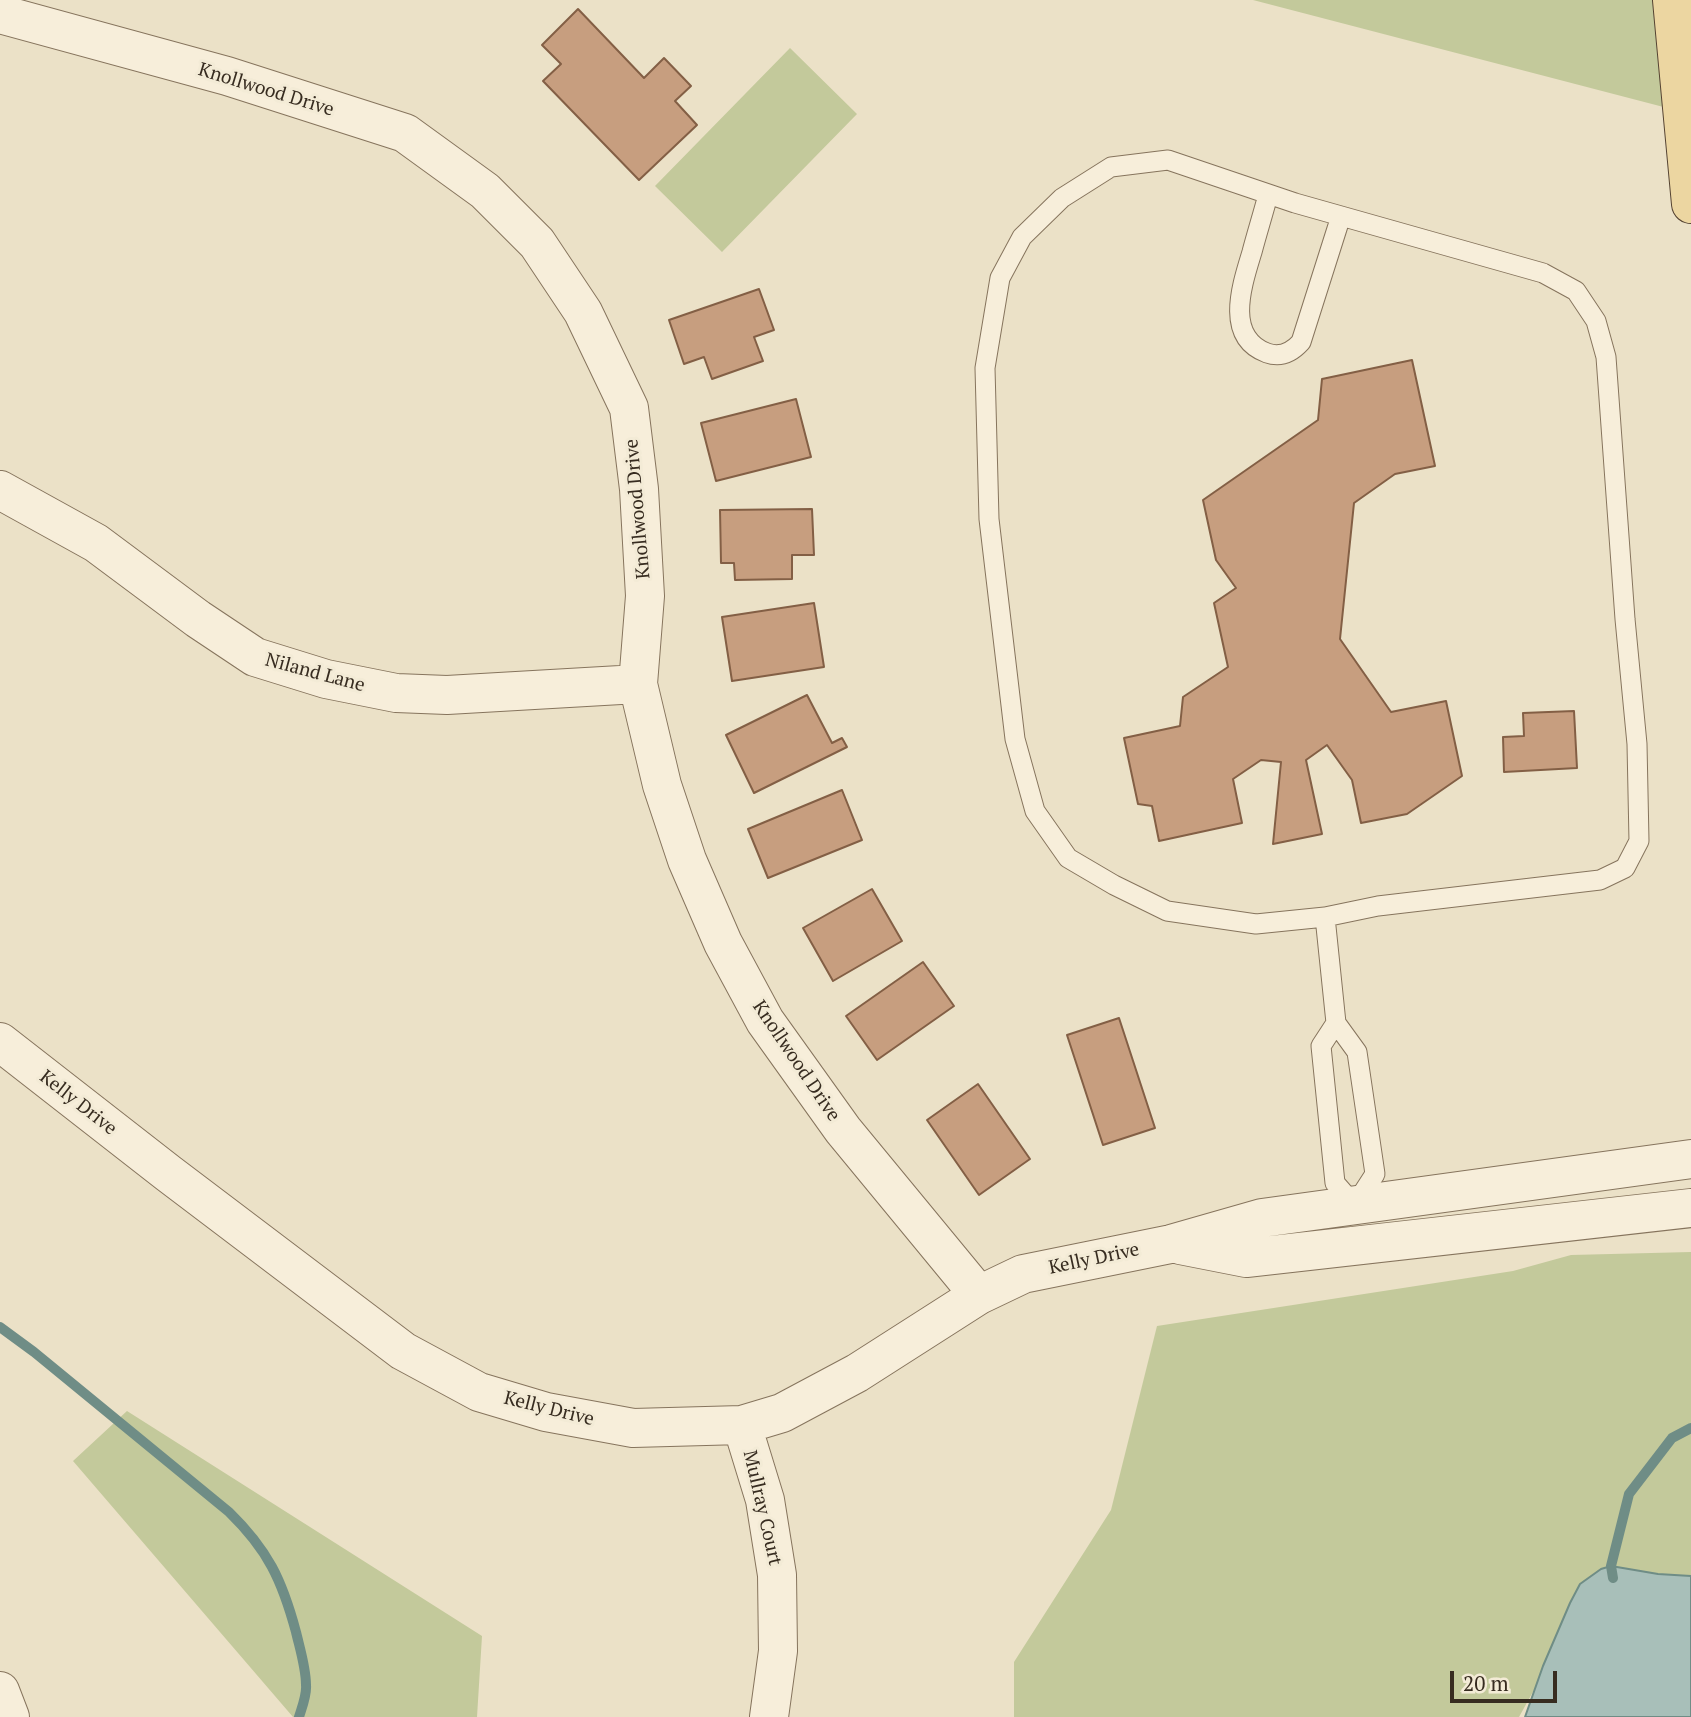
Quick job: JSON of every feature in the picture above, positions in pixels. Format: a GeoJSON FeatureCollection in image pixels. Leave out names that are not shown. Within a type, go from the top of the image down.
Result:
{"type":"FeatureCollection","features":[{"type":"Feature","properties":{"kind":"main road"},"geometry":{"type":"LineString","coordinates":[[1673,18],[1691,204]]}},
{"type":"Feature","properties":{"kind":"street","name":"Knollwood Drive"},"geometry":{"type":"LineString","coordinates":[[0,14],[227,76],[405,133],[485,191],[537,243],[583,312],[629,408],[639,489],[645,596],[638,684],[662,785],[687,860],[723,943],[765,1021],[844,1130],[979,1295]]}},
{"type":"Feature","properties":{"kind":"street","name":"Niland Lane"},"geometry":{"type":"LineString","coordinates":[[0,490],[96,543],[198,619],[255,657],[326,679],[396,693],[447,695],[638,684]]}},
{"type":"Feature","properties":{"kind":"street","name":"Kelly Drive"},"geometry":{"type":"LineString","coordinates":[[0,1042],[403,1351],[480,1392],[546,1412],[633,1428],[743,1425],[782,1413],[858,1373],[979,1295],[1023,1274],[1171,1244],[1262,1219],[1691,1159]]}},
{"type":"Feature","properties":{"kind":"street","name":"Kelly Drive"},"geometry":{"type":"LineString","coordinates":[[1171,1244],[1247,1258],[1691,1208]]}},
{"type":"Feature","properties":{"kind":"street","name":"Mullray Court"},"geometry":{"type":"LineString","coordinates":[[743,1425],[765,1500],[777,1575],[778,1651],[769,1717]]}},
{"type":"Feature","properties":{"kind":"street"},"geometry":{"type":"LineString","coordinates":[[0,1691],[10,1717]]}},
{"type":"Feature","properties":{"kind":"lane"},"geometry":{"type":"LineString","coordinates":[[1168,160],[1268,195],[1341,216],[1543,273],[1576,290],[1596,321],[1606,357],[1637,744],[1639,841],[1625,868],[1600,880],[1378,906],[1325,917],[1256,924],[1167,911],[1068,858],[1035,811],[1015,739],[989,519],[985,369],[1000,278],[1022,237],[1062,198],[1111,167],[1168,160]]}},
{"type":"Feature","properties":{"kind":"lane"},"geometry":{"type":"LineString","coordinates":[[1268,195],[1241,289],[1239,316],[1244,334],[1251,343],[1268,354],[1283,355],[1301,342],[1341,216]]}},
{"type":"Feature","properties":{"kind":"lane"},"geometry":{"type":"LineString","coordinates":[[1325,917],[1336,1023],[1357,1052],[1375,1174],[1354,1206]]}},
{"type":"Feature","properties":{"kind":"lane"},"geometry":{"type":"LineString","coordinates":[[1336,1023],[1321,1046],[1335,1183],[1354,1206],[1359,1245]]}},
{"type":"Feature","properties":{"kind":"green space"},"geometry":{"type":"Polygon","coordinates":[[[1253,0],[1691,0],[1675,110],[1253,0]]]}},
{"type":"Feature","properties":{"kind":"green space"},"geometry":{"type":"Polygon","coordinates":[[[790,48],[857,114],[722,252],[655,186],[790,48]]]}},
{"type":"Feature","properties":{"kind":"green space"},"geometry":{"type":"Polygon","coordinates":[[[1691,1252],[1691,1583],[1601,1569],[1519,1717],[1014,1717],[1014,1662],[1111,1510],[1157,1326],[1513,1271],[1571,1255],[1691,1252]]]}},
{"type":"Feature","properties":{"kind":"green space"},"geometry":{"type":"Polygon","coordinates":[[[127,1411],[482,1636],[477,1717],[293,1717],[73,1461],[127,1411]]]}},
{"type":"Feature","properties":{"kind":"water"},"geometry":{"type":"Polygon","coordinates":[[[1611,1566],[1658,1574],[1691,1576],[1691,1717],[1525,1717],[1543,1666],[1580,1584],[1601,1569],[1611,1566]]]}},
{"type":"Feature","properties":{"kind":"building"},"geometry":{"type":"Polygon","coordinates":[[[578,9],[644,78],[664,58],[691,86],[675,101],[697,125],[639,180],[543,81],[561,64],[542,45],[578,9]]]}},
{"type":"Feature","properties":{"kind":"building"},"geometry":{"type":"Polygon","coordinates":[[[759,289],[774,330],[754,337],[763,361],[712,379],[704,357],[684,364],[669,320],[759,289]]]}},
{"type":"Feature","properties":{"kind":"building"},"geometry":{"type":"Polygon","coordinates":[[[1412,360],[1435,466],[1395,474],[1354,503],[1340,639],[1391,712],[1446,701],[1462,776],[1407,814],[1361,823],[1352,780],[1327,745],[1306,760],[1322,834],[1273,844],[1281,762],[1261,760],[1233,779],[1242,823],[1159,841],[1152,806],[1138,804],[1124,738],[1180,726],[1183,697],[1228,667],[1214,603],[1236,588],[1216,560],[1203,500],[1318,420],[1322,379],[1412,360]]]}},
{"type":"Feature","properties":{"kind":"building"},"geometry":{"type":"Polygon","coordinates":[[[796,399],[811,457],[716,481],[701,423],[796,399]]]}},
{"type":"Feature","properties":{"kind":"building"},"geometry":{"type":"Polygon","coordinates":[[[812,509],[814,555],[792,555],[792,579],[735,580],[734,563],[721,563],[720,510],[812,509]]]}},
{"type":"Feature","properties":{"kind":"building"},"geometry":{"type":"Polygon","coordinates":[[[814,603],[824,667],[732,681],[722,617],[814,603]]]}},
{"type":"Feature","properties":{"kind":"building"},"geometry":{"type":"Polygon","coordinates":[[[807,695],[832,743],[842,738],[847,747],[754,793],[726,735],[807,695]]]}},
{"type":"Feature","properties":{"kind":"building"},"geometry":{"type":"Polygon","coordinates":[[[1574,711],[1577,768],[1504,772],[1503,737],[1524,736],[1523,713],[1574,711]]]}},
{"type":"Feature","properties":{"kind":"building"},"geometry":{"type":"Polygon","coordinates":[[[842,790],[862,840],[768,878],[748,829],[842,790]]]}},
{"type":"Feature","properties":{"kind":"building"},"geometry":{"type":"Polygon","coordinates":[[[872,889],[902,941],[833,981],[803,928],[872,889]]]}},
{"type":"Feature","properties":{"kind":"building"},"geometry":{"type":"Polygon","coordinates":[[[923,962],[954,1006],[877,1060],[846,1016],[923,962]]]}},
{"type":"Feature","properties":{"kind":"building"},"geometry":{"type":"Polygon","coordinates":[[[1119,1018],[1155,1128],[1103,1145],[1067,1035],[1119,1018]]]}},
{"type":"Feature","properties":{"kind":"building"},"geometry":{"type":"Polygon","coordinates":[[[978,1084],[1030,1159],[979,1195],[927,1120],[978,1084]]]}},
{"type":"Feature","properties":{"kind":"waterway"},"geometry":{"type":"LineString","coordinates":[[0,1327],[229,1512],[254,1539],[279,1581],[296,1632],[306,1685],[299,1717]]}},
{"type":"Feature","properties":{"kind":"waterway"},"geometry":{"type":"LineString","coordinates":[[1613,1578],[1611,1566],[1629,1494],[1672,1438],[1691,1428]]}}]}
